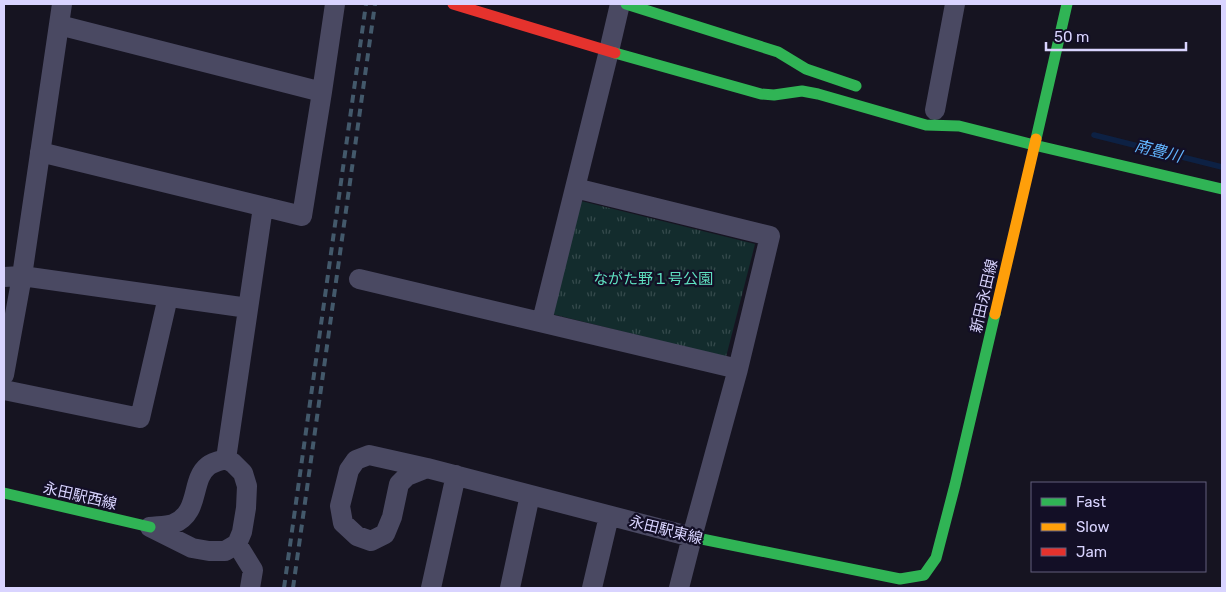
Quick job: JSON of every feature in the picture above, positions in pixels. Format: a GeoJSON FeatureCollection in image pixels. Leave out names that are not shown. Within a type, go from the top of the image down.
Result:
{"type":"FeatureCollection","features":[{"type":"Feature","properties":{"kind":"street"},"geometry":{"type":"LineString","coordinates":[[4,375],[13,276],[40,152],[62,4]]}},
{"type":"Feature","properties":{"kind":"street"},"geometry":{"type":"LineString","coordinates":[[40,152],[302,216],[335,4]]}},
{"type":"Feature","properties":{"kind":"street"},"geometry":{"type":"LineString","coordinates":[[453,4],[761,94],[774,95],[802,91],[818,94],[926,125],[944,114]]}},
{"type":"Feature","properties":{"kind":"street"},"geometry":{"type":"LineString","coordinates":[[542,321],[620,4]]}},
{"type":"Feature","properties":{"kind":"street"},"geometry":{"type":"LineString","coordinates":[[626,4],[778,52],[806,69],[868,90]]}},
{"type":"Feature","properties":{"kind":"street"},"geometry":{"type":"LineString","coordinates":[[944,114],[955,4]]}},
{"type":"Feature","properties":{"kind":"street","name":"新田永田線"},"geometry":{"type":"LineString","coordinates":[[907,583],[924,576],[936,558],[955,485],[1067,4]]}},
{"type":"Feature","properties":{"kind":"street"},"geometry":{"type":"LineString","coordinates":[[472,10],[498,5]]}},
{"type":"Feature","properties":{"kind":"street"},"geometry":{"type":"LineString","coordinates":[[59,25],[322,92]]}},
{"type":"Feature","properties":{"kind":"street"},"geometry":{"type":"LineString","coordinates":[[944,114],[1034,145],[1222,189]]}},
{"type":"Feature","properties":{"kind":"street"},"geometry":{"type":"LineString","coordinates":[[575,188],[770,236],[738,369],[679,588]]}},
{"type":"Feature","properties":{"kind":"street"},"geometry":{"type":"LineString","coordinates":[[226,460],[263,207]]}},
{"type":"Feature","properties":{"kind":"street"},"geometry":{"type":"LineString","coordinates":[[13,276],[248,308]]}},
{"type":"Feature","properties":{"kind":"street"},"geometry":{"type":"LineString","coordinates":[[360,279],[738,369]]}},
{"type":"Feature","properties":{"kind":"street"},"geometry":{"type":"LineString","coordinates":[[4,390],[140,418],[168,297]]}},
{"type":"Feature","properties":{"kind":"street","name":"永田駅東線"},"geometry":{"type":"LineString","coordinates":[[427,468],[407,476],[399,484],[392,517],[385,534],[371,541],[357,536],[344,523],[340,506],[348,470],[356,460],[369,455],[427,468],[456,475],[692,537],[900,579],[907,583]]}},
{"type":"Feature","properties":{"kind":"street"},"geometry":{"type":"LineString","coordinates":[[226,460],[233,463],[242,473],[247,486],[245,516],[242,532],[237,544],[225,551],[192,548],[150,527],[174,523],[186,515],[192,505],[201,476],[206,467],[226,460]]}},
{"type":"Feature","properties":{"kind":"street"},"geometry":{"type":"LineString","coordinates":[[431,588],[456,475]]}},
{"type":"Feature","properties":{"kind":"street","name":"永田駅西線"},"geometry":{"type":"LineString","coordinates":[[4,493],[150,527]]}},
{"type":"Feature","properties":{"kind":"street"},"geometry":{"type":"LineString","coordinates":[[510,588],[530,495]]}},
{"type":"Feature","properties":{"kind":"street"},"geometry":{"type":"LineString","coordinates":[[592,588],[609,516]]}},
{"type":"Feature","properties":{"kind":"street"},"geometry":{"type":"LineString","coordinates":[[237,544],[253,570],[250,588]]}},
{"type":"Feature","properties":{"kind":"green space","name":"ながた野１号公園"},"geometry":{"type":"Polygon","coordinates":[[[581,201],[755,244],[726,357],[552,314],[581,201]]]}},
{"type":"Feature","properties":{"kind":"waterway","name":"南豊川"},"geometry":{"type":"LineString","coordinates":[[1094,135],[1222,167]]}},
{"type":"Feature","properties":{"kind":"railway"},"geometry":{"type":"LineString","coordinates":[[284,588],[366,4]]}},
{"type":"Feature","properties":{"kind":"railway"},"geometry":{"type":"LineString","coordinates":[[293,588],[375,4]]}},
{"type":"Feature","properties":{"kind":"traffic: fast"},"geometry":{"type":"LineString","coordinates":[[626,4],[778,52],[806,69],[856,86]]}},
{"type":"Feature","properties":{"kind":"traffic: fast"},"geometry":{"type":"LineString","coordinates":[[1036,139],[1067,4]]}},
{"type":"Feature","properties":{"kind":"traffic: fast"},"geometry":{"type":"LineString","coordinates":[[615,53],[761,94],[774,95],[802,91],[818,94],[926,125],[959,126],[1222,189]]}},
{"type":"Feature","properties":{"kind":"traffic: fast"},"geometry":{"type":"LineString","coordinates":[[692,537],[900,579],[924,575],[936,558],[995,314]]}},
{"type":"Feature","properties":{"kind":"traffic: fast"},"geometry":{"type":"LineString","coordinates":[[4,493],[150,527]]}},
{"type":"Feature","properties":{"kind":"traffic: slow"},"geometry":{"type":"LineString","coordinates":[[995,314],[1036,139]]}},
{"type":"Feature","properties":{"kind":"traffic: jam"},"geometry":{"type":"LineString","coordinates":[[453,4],[615,53]]}}]}
